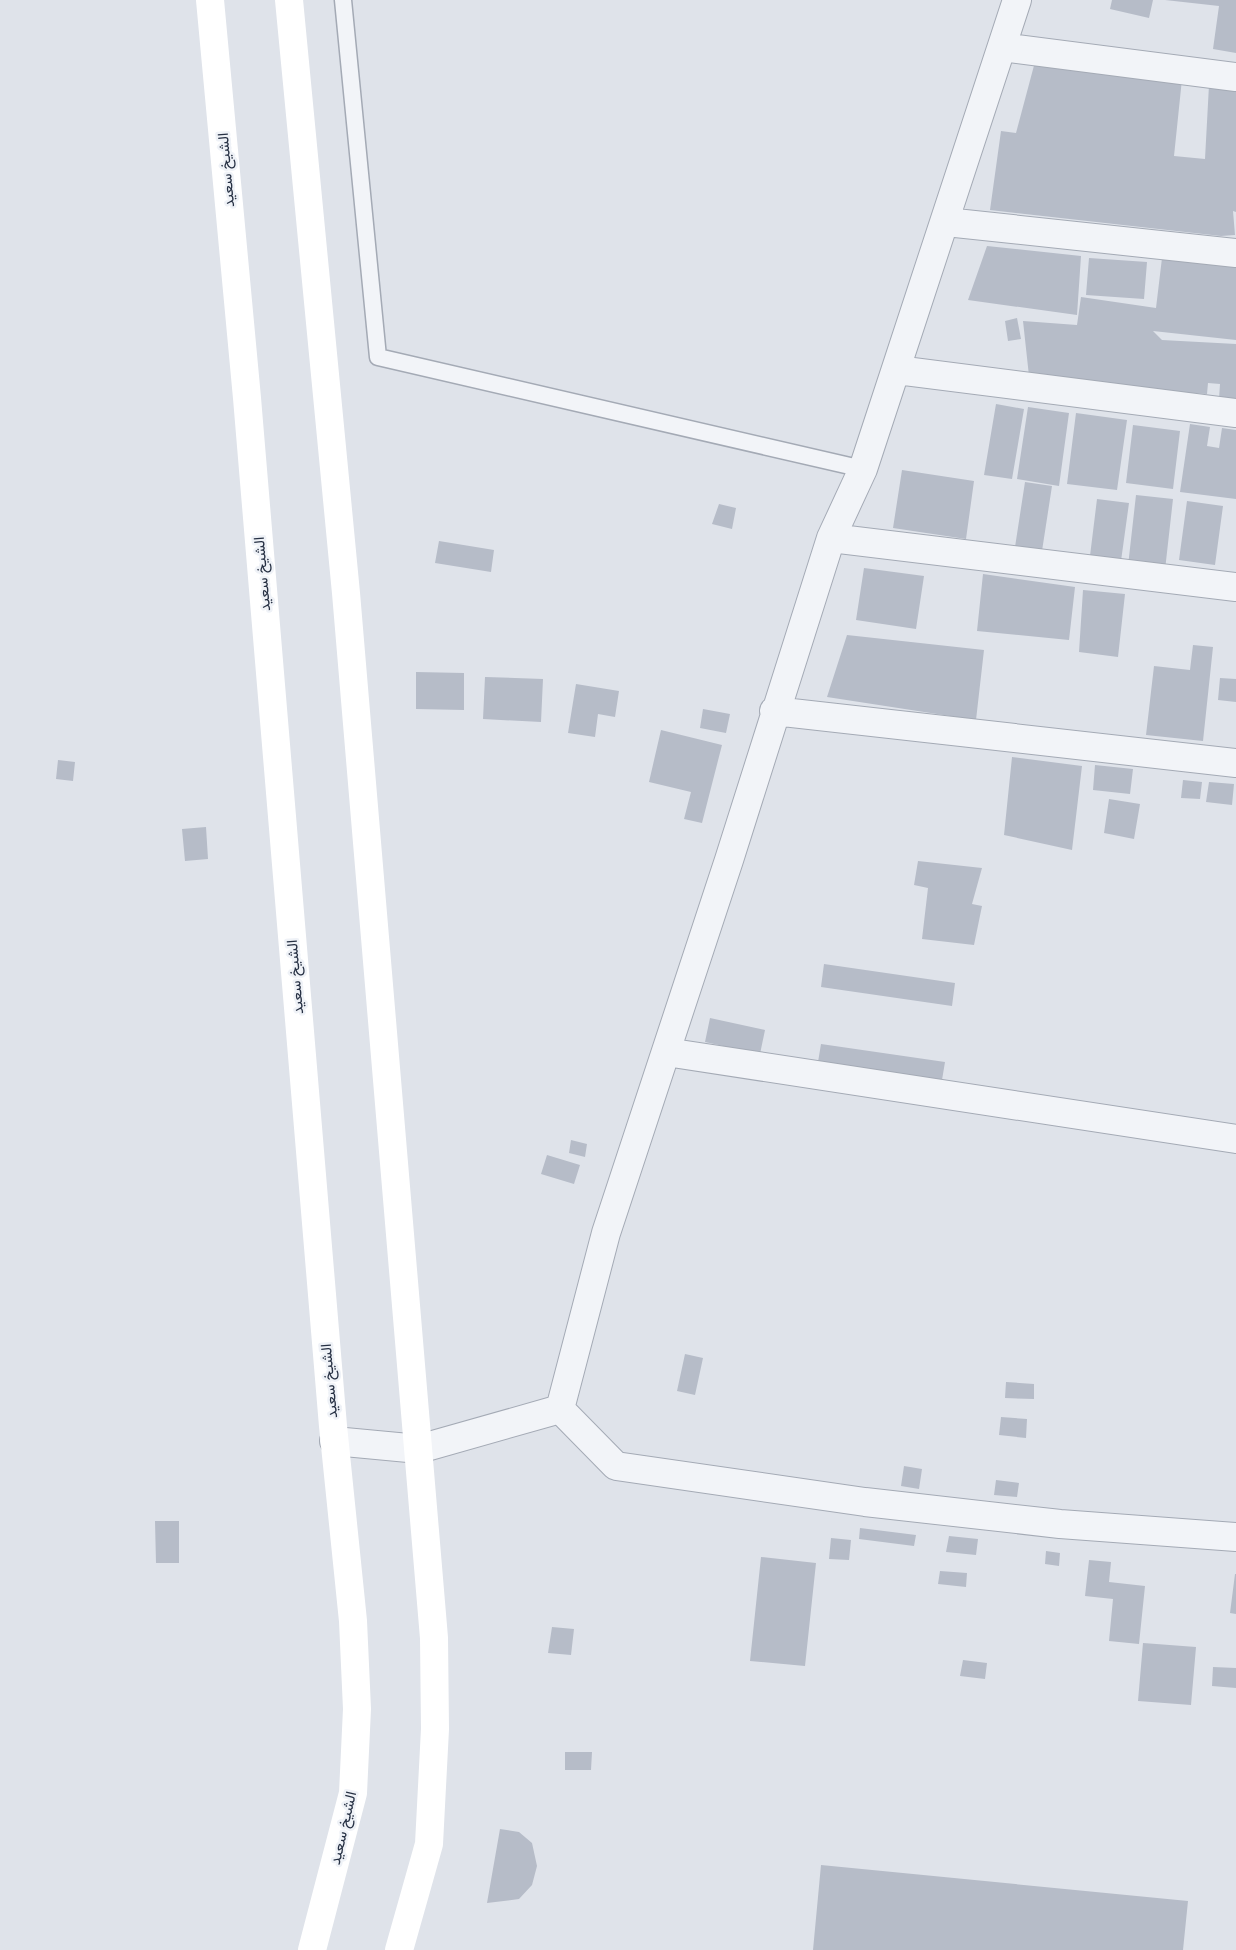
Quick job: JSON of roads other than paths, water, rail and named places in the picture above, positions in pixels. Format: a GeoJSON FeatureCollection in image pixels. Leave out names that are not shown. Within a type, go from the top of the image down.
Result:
{"type":"FeatureCollection","features":[{"type":"Feature","properties":{"kind":"main road","name":"الشيخ سعيد"},"geometry":{"type":"LineString","coordinates":[[210,0],[247,398],[334,1441],[353,1621],[357,1719],[353,1793],[312,1950]]}},
{"type":"Feature","properties":{"kind":"main road"},"geometry":{"type":"LineString","coordinates":[[289,0],[346,593],[434,1638],[435,1729],[429,1844],[399,1950]]}},
{"type":"Feature","properties":{"kind":"street"},"geometry":{"type":"LineString","coordinates":[[560,1409],[606,1233],[729,860],[774,711],[831,538],[863,469],[897,370],[1017,0]]}},
{"type":"Feature","properties":{"kind":"street"},"geometry":{"type":"LineString","coordinates":[[1002,47],[1236,77]]}},
{"type":"Feature","properties":{"kind":"street"},"geometry":{"type":"LineString","coordinates":[[946,222],[1236,253]]}},
{"type":"Feature","properties":{"kind":"street"},"geometry":{"type":"LineString","coordinates":[[897,370],[1236,413]]}},
{"type":"Feature","properties":{"kind":"street"},"geometry":{"type":"LineString","coordinates":[[831,538],[1236,587]]}},
{"type":"Feature","properties":{"kind":"street"},"geometry":{"type":"LineString","coordinates":[[774,711],[1236,763]]}},
{"type":"Feature","properties":{"kind":"street"},"geometry":{"type":"LineString","coordinates":[[666,1052],[1236,1139]]}},
{"type":"Feature","properties":{"kind":"street"},"geometry":{"type":"LineString","coordinates":[[334,1441],[418,1449],[560,1409]]}},
{"type":"Feature","properties":{"kind":"street"},"geometry":{"type":"LineString","coordinates":[[560,1409],[616,1466],[874,1503],[1060,1524],[1236,1537]]}},
{"type":"Feature","properties":{"kind":"lane"},"geometry":{"type":"LineString","coordinates":[[343,0],[378,357],[863,469]]}}]}
